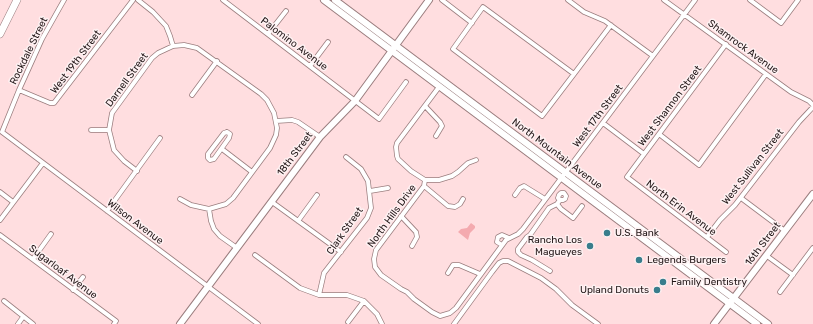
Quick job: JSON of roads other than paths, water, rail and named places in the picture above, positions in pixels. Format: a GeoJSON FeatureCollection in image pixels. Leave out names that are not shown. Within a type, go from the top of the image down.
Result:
{"type":"FeatureCollection","features":[{"type":"Feature","properties":{"kind":"highway"},"geometry":{"type":"LineString","coordinates":[[0,34],[17,1]]}},
{"type":"Feature","properties":{"kind":"main road","name":"North Mountain Avenue"},"geometry":{"type":"LineString","coordinates":[[324,0],[394,48],[732,301],[768,324]]}},
{"type":"Feature","properties":{"kind":"main road","name":"North Mountain Avenue"},"geometry":{"type":"LineString","coordinates":[[335,0],[439,86],[564,175]]}},
{"type":"Feature","properties":{"kind":"main road","name":"18th Street"},"geometry":{"type":"LineString","coordinates":[[180,324],[320,137],[355,101],[429,0]]}},
{"type":"Feature","properties":{"kind":"main road","name":"16th Street"},"geometry":{"type":"LineString","coordinates":[[714,324],[813,194]]}},
{"type":"Feature","properties":{"kind":"main road","name":"North Mountain Avenue"},"geometry":{"type":"LineString","coordinates":[[732,301],[757,324]]}},
{"type":"Feature","properties":{"kind":"street","name":"Rockdale Street"},"geometry":{"type":"LineString","coordinates":[[2,132],[42,39],[64,0]]}},
{"type":"Feature","properties":{"kind":"street","name":"West 19th Street"},"geometry":{"type":"LineString","coordinates":[[19,90],[50,103],[54,103],[133,0]]}},
{"type":"Feature","properties":{"kind":"street"},"geometry":{"type":"LineString","coordinates":[[138,0],[153,12],[166,26],[173,46],[184,45],[198,48],[217,61],[261,94],[271,107],[276,121],[276,135],[273,142],[233,198],[226,204],[209,209],[191,205],[180,199]]}},
{"type":"Feature","properties":{"kind":"street"},"geometry":{"type":"LineString","coordinates":[[442,0],[472,23]]}},
{"type":"Feature","properties":{"kind":"street"},"geometry":{"type":"LineString","coordinates":[[568,0],[584,12],[606,21],[653,56]]}},
{"type":"Feature","properties":{"kind":"street","name":"Shamrock Avenue"},"geometry":{"type":"LineString","coordinates":[[664,0],[791,92],[809,101],[813,106]]}},
{"type":"Feature","properties":{"kind":"street","name":"West 17th Street"},"geometry":{"type":"LineString","coordinates":[[493,257],[506,240],[523,229],[695,0]]}},
{"type":"Feature","properties":{"kind":"street"},"geometry":{"type":"LineString","coordinates":[[750,0],[781,23],[798,0]]}},
{"type":"Feature","properties":{"kind":"street","name":"Palomino Avenue"},"geometry":{"type":"LineString","coordinates":[[226,1],[379,119],[406,82]]}},
{"type":"Feature","properties":{"kind":"street"},"geometry":{"type":"LineString","coordinates":[[574,74],[483,7],[453,49],[542,116],[574,74],[611,25]]}},
{"type":"Feature","properties":{"kind":"street"},"geometry":{"type":"LineString","coordinates":[[268,34],[286,11]]}},
{"type":"Feature","properties":{"kind":"street"},"geometry":{"type":"LineString","coordinates":[[310,66],[328,42]]}},
{"type":"Feature","properties":{"kind":"street","name":"West Shannon Street"},"geometry":{"type":"LineString","coordinates":[[627,177],[726,44]]}},
{"type":"Feature","properties":{"kind":"street","name":"Darnell Street"},"geometry":{"type":"LineString","coordinates":[[109,130],[112,113],[152,58],[158,53],[173,46]]}},
{"type":"Feature","properties":{"kind":"street"},"geometry":{"type":"LineString","coordinates":[[192,95],[217,61]]}},
{"type":"Feature","properties":{"kind":"street"},"geometry":{"type":"LineString","coordinates":[[659,134],[699,165],[766,74]]}},
{"type":"Feature","properties":{"kind":"street","name":"North Hills Drive"},"geometry":{"type":"LineString","coordinates":[[439,86],[398,143],[396,150],[397,156],[403,164],[425,180],[424,186],[376,250],[374,260],[375,267],[378,272],[397,287],[407,292],[414,299],[440,316],[445,315],[456,308],[493,257]]}},
{"type":"Feature","properties":{"kind":"street"},"geometry":{"type":"LineString","coordinates":[[425,106],[442,126],[436,136]]}},
{"type":"Feature","properties":{"kind":"street","name":"West Sullivan Street"},"geometry":{"type":"LineString","coordinates":[[707,237],[720,220],[741,198],[813,106]]}},
{"type":"Feature","properties":{"kind":"street"},"geometry":{"type":"LineString","coordinates":[[276,121],[292,120],[298,122],[320,137]]}},
{"type":"Feature","properties":{"kind":"street"},"geometry":{"type":"LineString","coordinates":[[603,123],[644,154]]}},
{"type":"Feature","properties":{"kind":"street"},"geometry":{"type":"LineString","coordinates":[[91,130],[109,130],[111,141],[118,155],[137,170]]}},
{"type":"Feature","properties":{"kind":"street","name":"Wilson Avenue"},"geometry":{"type":"LineString","coordinates":[[2,132],[258,324]]}},
{"type":"Feature","properties":{"kind":"street"},"geometry":{"type":"LineString","coordinates":[[227,132],[230,136],[222,150],[214,159],[212,160],[208,158],[208,154],[224,133],[227,132]]}},
{"type":"Feature","properties":{"kind":"street"},"geometry":{"type":"LineString","coordinates":[[107,211],[160,138]]}},
{"type":"Feature","properties":{"kind":"street"},"geometry":{"type":"LineString","coordinates":[[222,150],[252,172]]}},
{"type":"Feature","properties":{"kind":"street","name":"Clark Street"},"geometry":{"type":"LineString","coordinates":[[319,295],[324,274],[367,218],[371,208],[370,191],[365,174],[355,163],[346,157]]}},
{"type":"Feature","properties":{"kind":"street"},"geometry":{"type":"LineString","coordinates":[[425,180],[439,180],[452,176],[468,163],[476,160]]}},
{"type":"Feature","properties":{"kind":"street"},"geometry":{"type":"LineString","coordinates":[[0,220],[43,163]]}},
{"type":"Feature","properties":{"kind":"street","name":"North Erin Avenue"},"geometry":{"type":"LineString","coordinates":[[627,177],[726,252]]}},
{"type":"Feature","properties":{"kind":"street"},"geometry":{"type":"LineString","coordinates":[[424,186],[448,206],[455,207],[460,204],[463,199]]}},
{"type":"Feature","properties":{"kind":"street"},"geometry":{"type":"LineString","coordinates":[[515,195],[520,188],[524,186],[545,199]]}},
{"type":"Feature","properties":{"kind":"street"},"geometry":{"type":"LineString","coordinates":[[370,191],[388,188]]}},
{"type":"Feature","properties":{"kind":"street"},"geometry":{"type":"LineString","coordinates":[[553,188],[560,194],[558,196],[561,209],[573,218],[582,206]]}},
{"type":"Feature","properties":{"kind":"street"},"geometry":{"type":"LineString","coordinates":[[0,192],[13,202]]}},
{"type":"Feature","properties":{"kind":"street"},"geometry":{"type":"LineString","coordinates":[[298,221],[317,196]]}},
{"type":"Feature","properties":{"kind":"street"},"geometry":{"type":"LineString","coordinates":[[741,198],[785,231]]}},
{"type":"Feature","properties":{"kind":"street"},"geometry":{"type":"LineString","coordinates":[[272,202],[341,252]]}},
{"type":"Feature","properties":{"kind":"street"},"geometry":{"type":"LineString","coordinates":[[550,271],[521,255],[518,252],[518,249],[534,231],[549,208],[559,202]]}},
{"type":"Feature","properties":{"kind":"street"},"geometry":{"type":"LineString","coordinates":[[209,209],[211,222],[214,228],[220,236],[237,248]]}},
{"type":"Feature","properties":{"kind":"street"},"geometry":{"type":"LineString","coordinates":[[401,216],[416,232],[417,237],[412,246]]}},
{"type":"Feature","properties":{"kind":"street"},"geometry":{"type":"LineString","coordinates":[[33,259],[51,234]]}},
{"type":"Feature","properties":{"kind":"street","name":"Sugarloaf Avenue"},"geometry":{"type":"LineString","coordinates":[[0,235],[74,290],[115,323]]}},
{"type":"Feature","properties":{"kind":"street","name":"West 17th Street"},"geometry":{"type":"LineString","coordinates":[[502,245],[498,242],[498,237],[502,235],[510,238]]}},
{"type":"Feature","properties":{"kind":"street"},"geometry":{"type":"LineString","coordinates":[[780,292],[813,248]]}},
{"type":"Feature","properties":{"kind":"street"},"geometry":{"type":"LineString","coordinates":[[256,256],[300,288],[319,295],[348,295],[364,301],[377,314],[382,324]]}},
{"type":"Feature","properties":{"kind":"street"},"geometry":{"type":"LineString","coordinates":[[766,256],[793,275]]}},
{"type":"Feature","properties":{"kind":"street"},"geometry":{"type":"LineString","coordinates":[[454,324],[492,272],[499,263],[503,261],[508,261],[541,278],[598,324]]}},
{"type":"Feature","properties":{"kind":"street"},"geometry":{"type":"LineString","coordinates":[[448,273],[453,265],[459,265],[480,274]]}},
{"type":"Feature","properties":{"kind":"street"},"geometry":{"type":"LineString","coordinates":[[74,290],[83,277]]}},
{"type":"Feature","properties":{"kind":"street"},"geometry":{"type":"LineString","coordinates":[[348,322],[364,301]]}},
{"type":"Feature","properties":{"kind":"street"},"geometry":{"type":"LineString","coordinates":[[4,302],[33,324]]}},
{"type":"Feature","properties":{"kind":"street"},"geometry":{"type":"LineString","coordinates":[[18,324],[23,317]]}},
{"type":"Feature","properties":{"kind":"place","name":"U.S. Bank"},"geometry":{"type":"Point","coordinates":[607,233]}},
{"type":"Feature","properties":{"kind":"place","name":"Rancho Los Magueyes"},"geometry":{"type":"Point","coordinates":[590,246]}},
{"type":"Feature","properties":{"kind":"place","name":"Legends Burgers"},"geometry":{"type":"Point","coordinates":[639,260]}},
{"type":"Feature","properties":{"kind":"place","name":"Family Dentistry"},"geometry":{"type":"Point","coordinates":[663,282]}},
{"type":"Feature","properties":{"kind":"place","name":"Upland Donuts"},"geometry":{"type":"Point","coordinates":[657,290]}}]}
